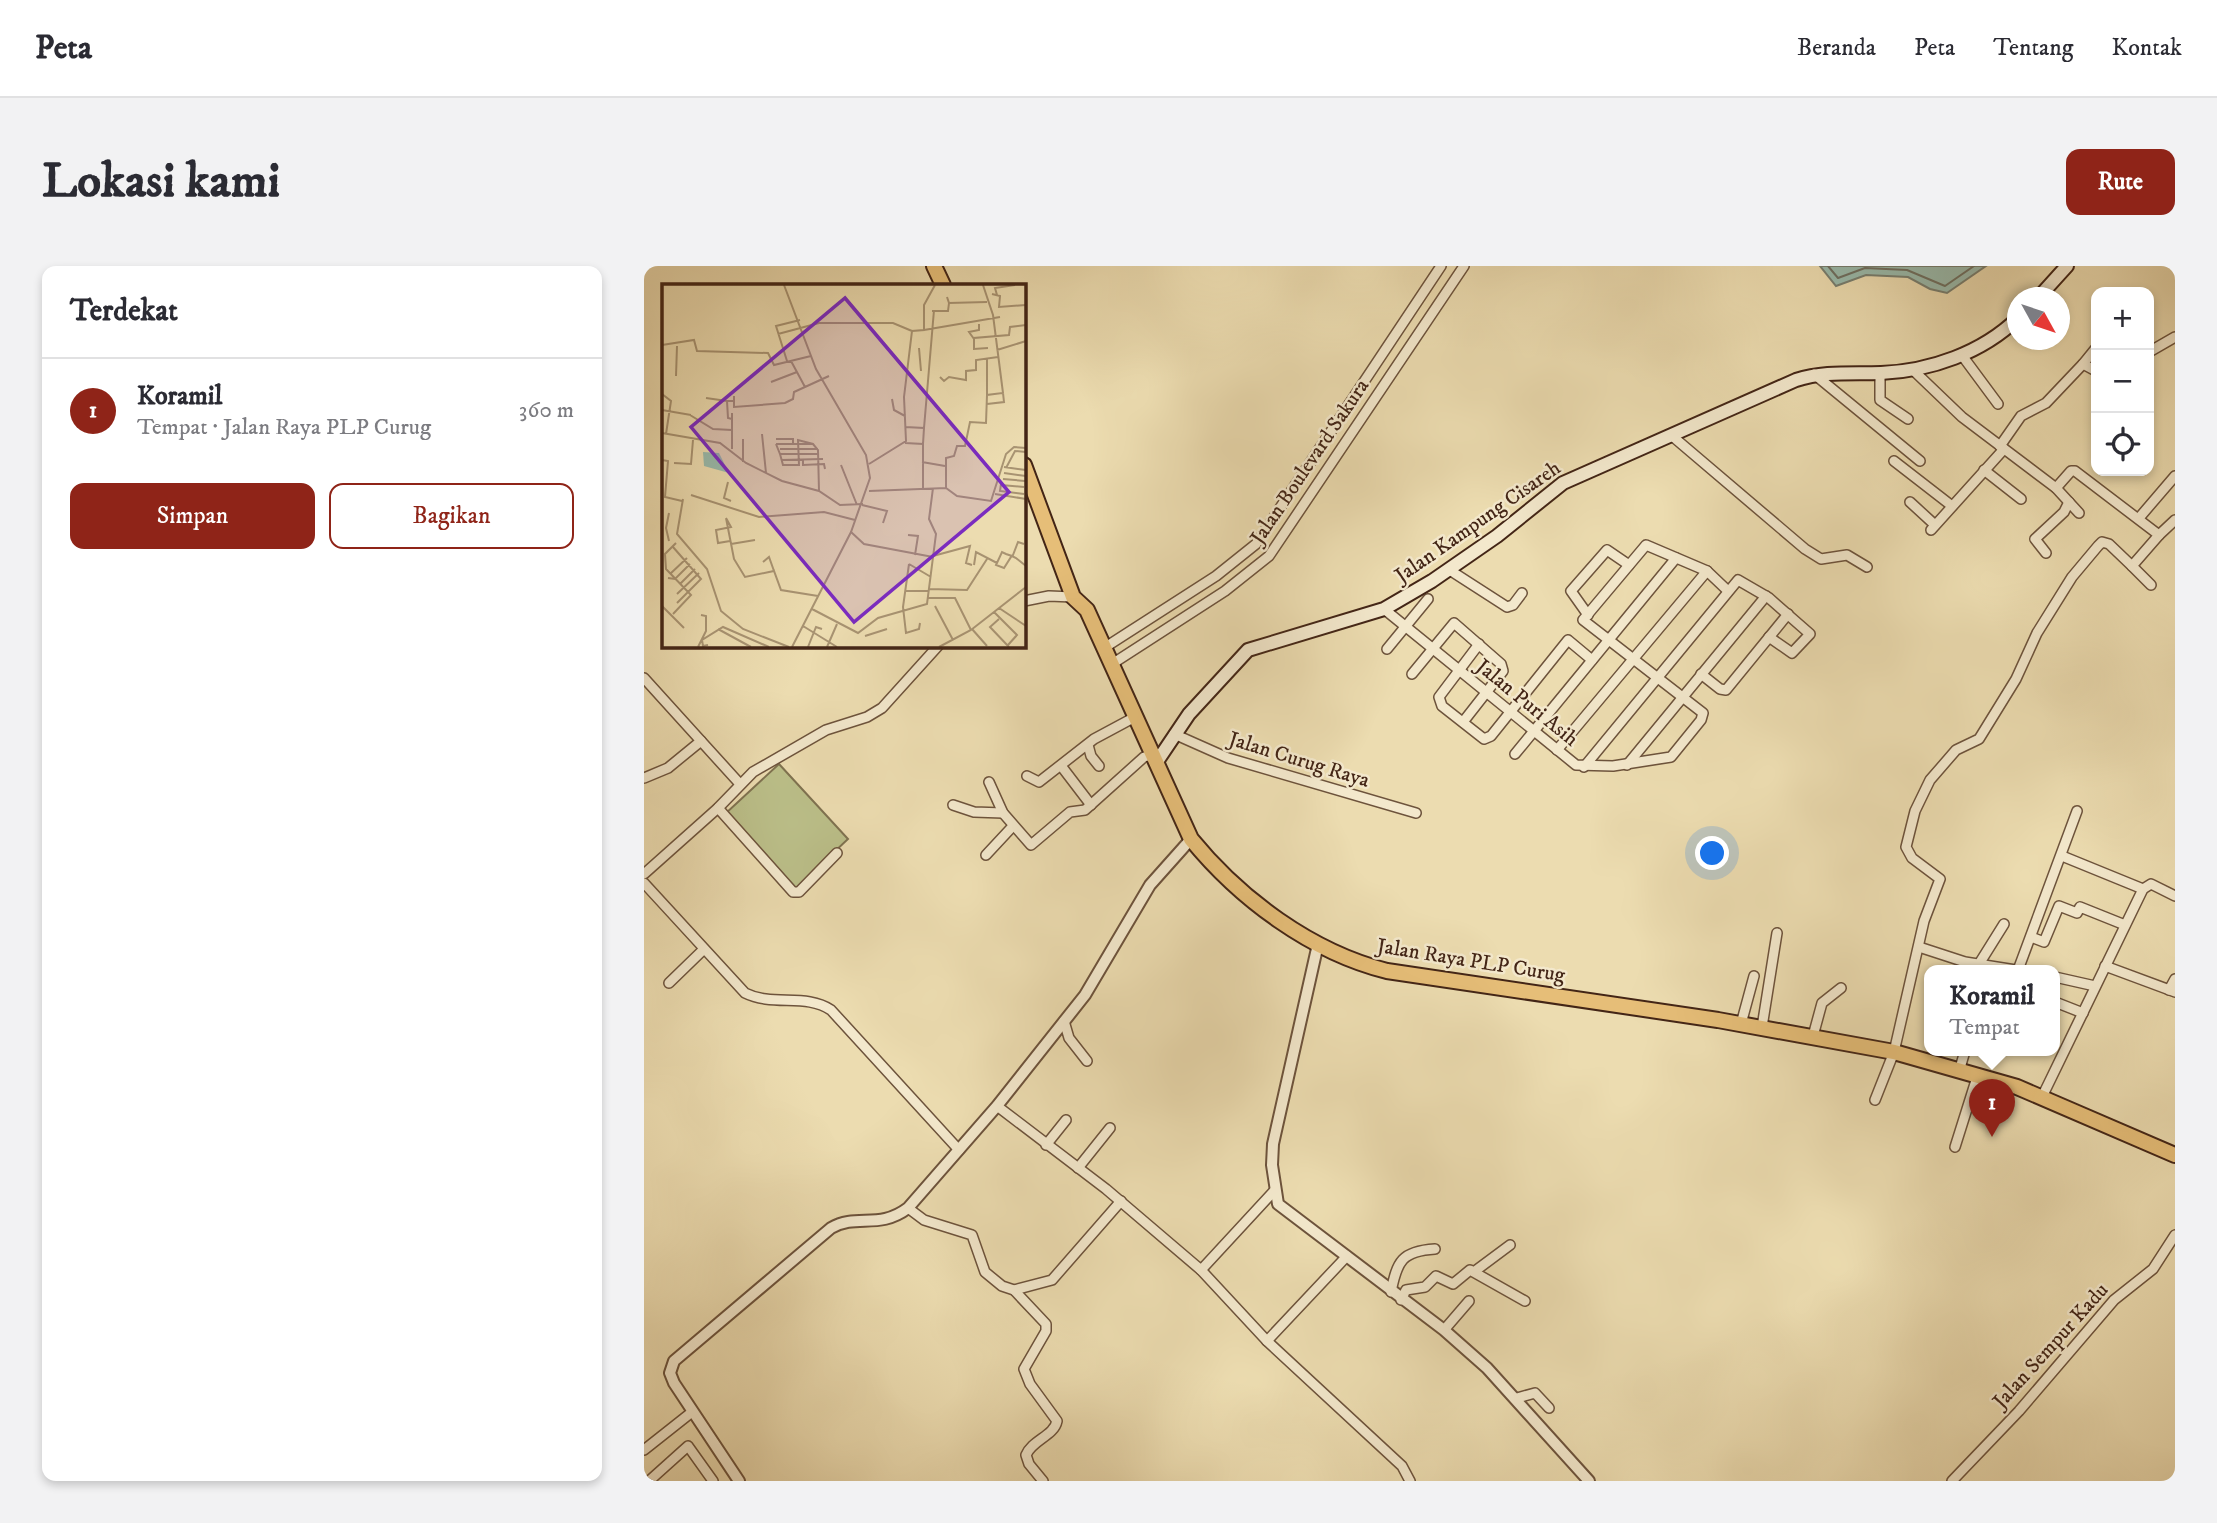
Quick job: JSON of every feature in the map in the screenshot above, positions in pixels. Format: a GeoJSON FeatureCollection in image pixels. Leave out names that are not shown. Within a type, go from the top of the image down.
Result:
{"type":"FeatureCollection","features":[{"type":"Feature","properties":{"kind":"main road"},"geometry":{"type":"LineString","coordinates":[[934,266],[943,284]]}},
{"type":"Feature","properties":{"kind":"main road"},"geometry":{"type":"LineString","coordinates":[[2048,287],[2067,266]]}},
{"type":"Feature","properties":{"kind":"main road","name":"Jalan Kampung Cisareh"},"geometry":{"type":"LineString","coordinates":[[1154,759],[1234,662],[1248,650],[1384,609],[1497,536],[1563,482],[1750,399],[1814,374],[1913,371],[1991,340],[2007,327]]}},
{"type":"Feature","properties":{"kind":"main road","name":"Jalan Raya PLP Curug"},"geometry":{"type":"LineString","coordinates":[[1026,470],[1073,597],[1087,610],[1191,839],[1239,888],[1318,944],[1347,959],[1387,971],[1762,1027],[1894,1052],[1960,1068],[2042,1097],[2175,1155]]}},
{"type":"Feature","properties":{"kind":"street","name":"Jalan Boulevard Sakura"},"geometry":{"type":"LineString","coordinates":[[1104,648],[1216,576],[1256,544],[1441,266]]}},
{"type":"Feature","properties":{"kind":"street","name":"Jalan Boulevard Sakura"},"geometry":{"type":"LineString","coordinates":[[1112,664],[1226,591],[1269,556],[1464,266]]}},
{"type":"Feature","properties":{"kind":"street"},"geometry":{"type":"LineString","coordinates":[[2152,350],[2175,337]]}},
{"type":"Feature","properties":{"kind":"street"},"geometry":{"type":"LineString","coordinates":[[1910,502],[1933,527],[1984,470],[2021,416],[2046,403],[2094,350]]}},
{"type":"Feature","properties":{"kind":"street"},"geometry":{"type":"LineString","coordinates":[[1961,354],[1998,404]]}},
{"type":"Feature","properties":{"kind":"street"},"geometry":{"type":"LineString","coordinates":[[2082,365],[2091,369]]}},
{"type":"Feature","properties":{"kind":"street"},"geometry":{"type":"LineString","coordinates":[[1913,371],[2002,447],[2056,488],[2079,513]]}},
{"type":"Feature","properties":{"kind":"street"},"geometry":{"type":"LineString","coordinates":[[1880,373],[1880,400],[1908,419]]}},
{"type":"Feature","properties":{"kind":"street"},"geometry":{"type":"LineString","coordinates":[[1814,374],[1920,461]]}},
{"type":"Feature","properties":{"kind":"street"},"geometry":{"type":"LineString","coordinates":[[1330,435],[1344,445]]}},
{"type":"Feature","properties":{"kind":"street"},"geometry":{"type":"LineString","coordinates":[[1671,435],[1805,549],[1821,559],[1847,555],[1867,566]]}},
{"type":"Feature","properties":{"kind":"street"},"geometry":{"type":"LineString","coordinates":[[1894,461],[1952,506]]}},
{"type":"Feature","properties":{"kind":"street"},"geometry":{"type":"LineString","coordinates":[[1984,470],[2021,499]]}},
{"type":"Feature","properties":{"kind":"street"},"geometry":{"type":"LineString","coordinates":[[2056,488],[2071,471],[2075,471],[2159,535]]}},
{"type":"Feature","properties":{"kind":"street"},"geometry":{"type":"LineString","coordinates":[[2139,518],[2175,477]]}},
{"type":"Feature","properties":{"kind":"street"},"geometry":{"type":"LineString","coordinates":[[2046,553],[2035,539],[2064,512],[2069,502]]}},
{"type":"Feature","properties":{"kind":"street"},"geometry":{"type":"LineString","coordinates":[[2132,566],[2175,520]]}},
{"type":"Feature","properties":{"kind":"street"},"geometry":{"type":"LineString","coordinates":[[1875,1100],[1894,1052],[1924,921],[1940,879],[1912,858],[1906,848],[1922,794],[1935,773],[1955,750],[1979,739],[2016,679],[2051,610],[2072,577],[2098,545],[2102,542],[2109,544],[2151,585]]}},
{"type":"Feature","properties":{"kind":"street"},"geometry":{"type":"LineString","coordinates":[[1629,565],[1607,550],[1594,561],[1571,591],[1586,618],[1646,545],[1706,571],[1728,591]]}},
{"type":"Feature","properties":{"kind":"street"},"geometry":{"type":"LineString","coordinates":[[1515,754],[1676,558]]}},
{"type":"Feature","properties":{"kind":"street"},"geometry":{"type":"LineString","coordinates":[[1448,569],[1507,607],[1513,605],[1522,593]]}},
{"type":"Feature","properties":{"kind":"street"},"geometry":{"type":"LineString","coordinates":[[1557,750],[1706,571]]}},
{"type":"Feature","properties":{"kind":"street"},"geometry":{"type":"LineString","coordinates":[[1584,767],[1740,579],[1766,596],[1809,632],[1809,636],[1792,653],[1769,637]]}},
{"type":"Feature","properties":{"kind":"street"},"geometry":{"type":"LineString","coordinates":[[1026,601],[1049,596],[1073,597]]}},
{"type":"Feature","properties":{"kind":"street"},"geometry":{"type":"LineString","coordinates":[[1627,765],[1766,596]]}},
{"type":"Feature","properties":{"kind":"street"},"geometry":{"type":"LineString","coordinates":[[1387,649],[1428,599]]}},
{"type":"Feature","properties":{"kind":"street","name":"Jalan Puri Asih"},"geometry":{"type":"LineString","coordinates":[[1384,609],[1557,750],[1584,767],[1669,759],[1702,720],[1703,713],[1586,618]]}},
{"type":"Feature","properties":{"kind":"street"},"geometry":{"type":"LineString","coordinates":[[1701,674],[1720,689],[1726,690],[1788,614]]}},
{"type":"Feature","properties":{"kind":"street"},"geometry":{"type":"LineString","coordinates":[[1412,674],[1454,623],[1479,644],[1504,668],[1463,722]]}},
{"type":"Feature","properties":{"kind":"street"},"geometry":{"type":"LineString","coordinates":[[1479,644],[1439,697],[1440,702],[1463,722],[1488,738],[1568,640],[1592,660]]}},
{"type":"Feature","properties":{"kind":"street"},"geometry":{"type":"LineString","coordinates":[[644,874],[718,808],[753,772],[796,746],[882,708],[937,648]]}},
{"type":"Feature","properties":{"kind":"street"},"geometry":{"type":"LineString","coordinates":[[644,678],[648,690],[701,741],[740,784]]}},
{"type":"Feature","properties":{"kind":"street"},"geometry":{"type":"LineString","coordinates":[[1027,776],[1039,782],[1114,727],[1135,717]]}},
{"type":"Feature","properties":{"kind":"street","name":"Jalan Curug Raya"},"geometry":{"type":"LineString","coordinates":[[1174,734],[1228,758],[1416,813]]}},
{"type":"Feature","properties":{"kind":"street"},"geometry":{"type":"LineString","coordinates":[[644,778],[668,768],[701,741]]}},
{"type":"Feature","properties":{"kind":"street"},"geometry":{"type":"LineString","coordinates":[[1088,745],[1091,756],[1100,766]]}},
{"type":"Feature","properties":{"kind":"street"},"geometry":{"type":"LineString","coordinates":[[989,782],[1003,813],[1031,845],[1070,812],[1085,810],[1144,757],[1154,759]]}},
{"type":"Feature","properties":{"kind":"street"},"geometry":{"type":"LineString","coordinates":[[1062,767],[1091,805]]}},
{"type":"Feature","properties":{"kind":"street"},"geometry":{"type":"LineString","coordinates":[[953,805],[974,811],[1003,813]]}},
{"type":"Feature","properties":{"kind":"street"},"geometry":{"type":"LineString","coordinates":[[718,808],[793,892],[799,892],[837,853]]}},
{"type":"Feature","properties":{"kind":"street"},"geometry":{"type":"LineString","coordinates":[[2020,965],[2077,811]]}},
{"type":"Feature","properties":{"kind":"street"},"geometry":{"type":"LineString","coordinates":[[986,855],[1013,826]]}},
{"type":"Feature","properties":{"kind":"street"},"geometry":{"type":"LineString","coordinates":[[739,1481],[670,1376],[676,1359],[831,1228],[846,1223],[890,1220],[908,1208],[996,1106],[1085,995],[1150,884],[1191,839]]}},
{"type":"Feature","properties":{"kind":"street"},"geometry":{"type":"LineString","coordinates":[[2062,856],[2143,889]]}},
{"type":"Feature","properties":{"kind":"street"},"geometry":{"type":"LineString","coordinates":[[2042,1097],[2143,889],[2151,884],[2175,896]]}},
{"type":"Feature","properties":{"kind":"street"},"geometry":{"type":"LineString","coordinates":[[645,885],[736,985],[764,1001],[814,1002],[831,1010],[959,1150]]}},
{"type":"Feature","properties":{"kind":"street"},"geometry":{"type":"LineString","coordinates":[[2031,937],[2044,942],[2047,939],[2059,906],[2077,913],[2080,907],[2125,925]]}},
{"type":"Feature","properties":{"kind":"street"},"geometry":{"type":"LineString","coordinates":[[1979,964],[2004,924]]}},
{"type":"Feature","properties":{"kind":"street"},"geometry":{"type":"LineString","coordinates":[[1762,1027],[1777,933]]}},
{"type":"Feature","properties":{"kind":"street"},"geometry":{"type":"LineString","coordinates":[[1318,944],[1279,1112],[1272,1154],[1275,1191],[1283,1210],[1444,1330],[1517,1398],[1589,1481]]}},
{"type":"Feature","properties":{"kind":"street"},"geometry":{"type":"LineString","coordinates":[[1919,947],[1965,962],[1986,965]]}},
{"type":"Feature","properties":{"kind":"street"},"geometry":{"type":"LineString","coordinates":[[668,983],[703,950]]}},
{"type":"Feature","properties":{"kind":"street"},"geometry":{"type":"LineString","coordinates":[[2105,966],[2172,991],[2175,979]]}},
{"type":"Feature","properties":{"kind":"street"},"geometry":{"type":"LineString","coordinates":[[1741,1024],[1754,976]]}},
{"type":"Feature","properties":{"kind":"street"},"geometry":{"type":"LineString","coordinates":[[2060,978],[2095,986]]}},
{"type":"Feature","properties":{"kind":"street"},"geometry":{"type":"LineString","coordinates":[[1813,1036],[1822,1003],[1841,988]]}},
{"type":"Feature","properties":{"kind":"street"},"geometry":{"type":"LineString","coordinates":[[2060,1004],[2083,1013]]}},
{"type":"Feature","properties":{"kind":"street"},"geometry":{"type":"LineString","coordinates":[[1064,1021],[1069,1038],[1087,1061]]}},
{"type":"Feature","properties":{"kind":"street"},"geometry":{"type":"LineString","coordinates":[[1960,1068],[1964,1056]]}},
{"type":"Feature","properties":{"kind":"street"},"geometry":{"type":"LineString","coordinates":[[1955,1147],[1978,1074]]}},
{"type":"Feature","properties":{"kind":"street"},"geometry":{"type":"LineString","coordinates":[[996,1106],[1121,1201],[1201,1270],[1267,1341],[1402,1466],[1410,1481]]}},
{"type":"Feature","properties":{"kind":"street"},"geometry":{"type":"LineString","coordinates":[[1046,1145],[1066,1121]]}},
{"type":"Feature","properties":{"kind":"street"},"geometry":{"type":"LineString","coordinates":[[1078,1168],[1110,1128]]}},
{"type":"Feature","properties":{"kind":"street"},"geometry":{"type":"LineString","coordinates":[[1201,1270],[1275,1191]]}},
{"type":"Feature","properties":{"kind":"street"},"geometry":{"type":"LineString","coordinates":[[1014,1290],[1052,1280],[1121,1201]]}},
{"type":"Feature","properties":{"kind":"street"},"geometry":{"type":"LineString","coordinates":[[908,1208],[918,1217],[972,1235],[985,1272],[1002,1286],[1014,1290],[1045,1320],[1047,1327],[1024,1369],[1030,1384],[1058,1424],[1028,1450],[1026,1455],[1029,1464],[1043,1481]]}},
{"type":"Feature","properties":{"kind":"street","name":"Jalan Sempur Kadu"},"geometry":{"type":"LineString","coordinates":[[1952,1481],[2019,1411],[2114,1300],[2152,1269],[2175,1235]]}},
{"type":"Feature","properties":{"kind":"street"},"geometry":{"type":"LineString","coordinates":[[1475,1271],[1510,1245]]}},
{"type":"Feature","properties":{"kind":"street"},"geometry":{"type":"LineString","coordinates":[[1391,1292],[1402,1260],[1415,1250],[1435,1249]]}},
{"type":"Feature","properties":{"kind":"street"},"geometry":{"type":"LineString","coordinates":[[1267,1341],[1347,1256]]}},
{"type":"Feature","properties":{"kind":"street"},"geometry":{"type":"LineString","coordinates":[[1401,1300],[1406,1290],[1423,1287],[1436,1276],[1453,1284],[1467,1270],[1475,1271],[1525,1301]]}},
{"type":"Feature","properties":{"kind":"street"},"geometry":{"type":"LineString","coordinates":[[1444,1330],[1469,1301]]}},
{"type":"Feature","properties":{"kind":"street"},"geometry":{"type":"LineString","coordinates":[[1517,1398],[1535,1393],[1549,1408]]}},
{"type":"Feature","properties":{"kind":"street"},"geometry":{"type":"LineString","coordinates":[[644,1450],[692,1412]]}},
{"type":"Feature","properties":{"kind":"street"},"geometry":{"type":"LineString","coordinates":[[649,1481],[695,1438]]}},
{"type":"Feature","properties":{"kind":"street"},"geometry":{"type":"LineString","coordinates":[[688,1446],[709,1479]]}},
{"type":"Feature","properties":{"kind":"green space"},"geometry":{"type":"Polygon","coordinates":[[[779,764],[848,839],[795,889],[725,814],[779,764]]]}},
{"type":"Feature","properties":{"kind":"water"},"geometry":{"type":"Polygon","coordinates":[[[1820,266],[1986,266],[1947,293],[1930,289],[1908,277],[1866,275],[1836,286],[1820,266]]]}},
{"type":"Feature","properties":{"kind":"place","name":"Koramil"},"geometry":{"type":"Point","coordinates":[1992,1137]}}]}
